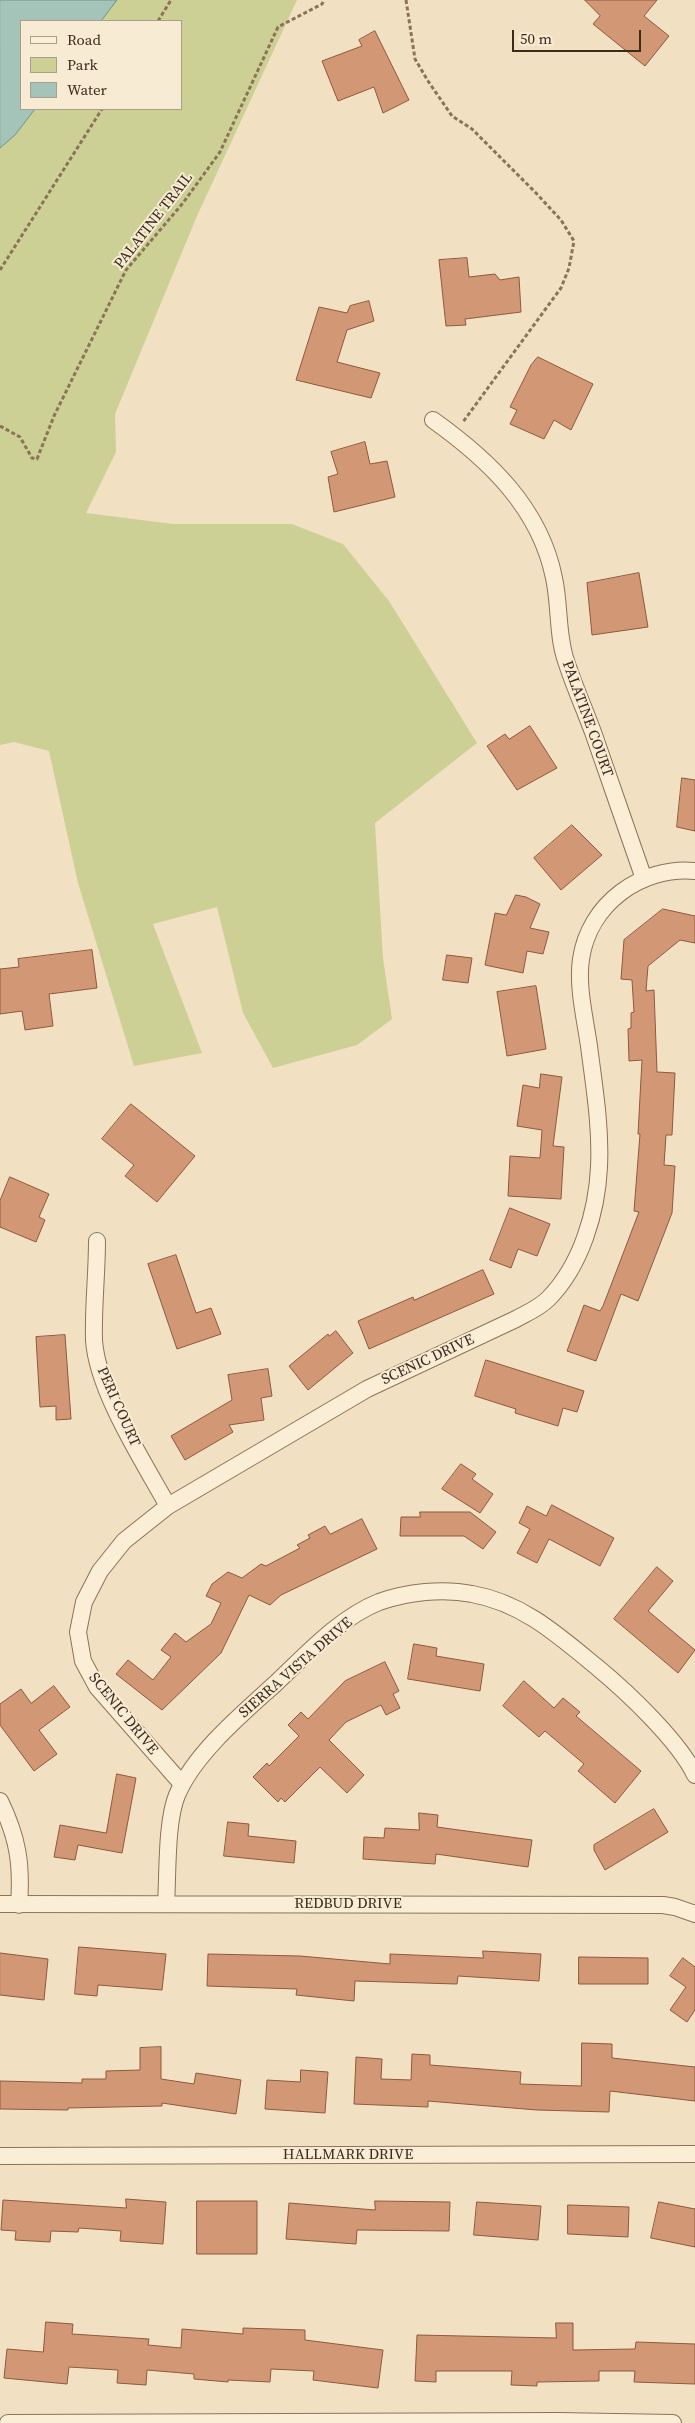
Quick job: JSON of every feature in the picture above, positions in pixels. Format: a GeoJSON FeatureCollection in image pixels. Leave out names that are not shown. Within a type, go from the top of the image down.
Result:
{"type":"FeatureCollection","features":[{"type":"Feature","properties":{"kind":"street","name":"PALATINE COURT"},"geometry":{"type":"LineString","coordinates":[[433,420],[454,435],[501,476],[535,525],[547,551],[554,579],[565,658],[644,879]]}},
{"type":"Feature","properties":{"kind":"street","name":"SCENIC DRIVE"},"geometry":{"type":"LineString","coordinates":[[182,1784],[97,1687],[83,1661],[78,1632],[84,1602],[100,1571],[124,1541],[168,1506],[367,1390],[516,1319],[535,1309],[549,1298],[576,1256],[593,1211],[598,1185],[598,1115],[581,986],[581,959],[585,944],[591,928],[610,901],[620,892],[644,879],[668,871],[695,871]]}},
{"type":"Feature","properties":{"kind":"street","name":"PERI COURT"},"geometry":{"type":"LineString","coordinates":[[97,1241],[94,1340],[101,1376],[138,1452],[168,1506]]}},
{"type":"Feature","properties":{"kind":"street","name":"SIERRA VISTA DRIVE"},"geometry":{"type":"LineString","coordinates":[[166,1904],[170,1843],[176,1798],[182,1784],[216,1739],[313,1648],[344,1622],[379,1602],[420,1592],[471,1594],[498,1600],[531,1616],[624,1690],[681,1753],[695,1775]]}},
{"type":"Feature","properties":{"kind":"street"},"geometry":{"type":"LineString","coordinates":[[0,1801],[12,1825],[21,1863],[19,1905]]}},
{"type":"Feature","properties":{"kind":"street","name":"REDBUD DRIVE"},"geometry":{"type":"LineString","coordinates":[[0,1904],[662,1905],[695,1914]]}},
{"type":"Feature","properties":{"kind":"street","name":"HALLMARK DRIVE"},"geometry":{"type":"LineString","coordinates":[[0,2156],[695,2154]]}},
{"type":"Feature","properties":{"kind":"street"},"geometry":{"type":"LineString","coordinates":[[8,2423],[673,2423]]}},
{"type":"Feature","properties":{"kind":"path"},"geometry":{"type":"LineString","coordinates":[[159,20],[171,0]]}},
{"type":"Feature","properties":{"kind":"path","name":"PALATINE TRAIL"},"geometry":{"type":"LineString","coordinates":[[0,426],[20,437],[32,458],[37,459],[54,416],[126,270],[183,203],[220,152],[278,27],[322,4],[324,0]]}},
{"type":"Feature","properties":{"kind":"path"},"geometry":{"type":"LineString","coordinates":[[406,0],[415,59],[452,116],[472,129],[535,192],[561,220],[574,241],[569,268],[561,288],[454,435]]}},
{"type":"Feature","properties":{"kind":"path"},"geometry":{"type":"LineString","coordinates":[[0,270],[101,110]]}},
{"type":"Feature","properties":{"kind":"green space"},"geometry":{"type":"Polygon","coordinates":[[[117,0],[297,0],[197,216],[115,414],[116,452],[86,513],[173,524],[292,524],[343,544],[389,601],[477,743],[375,823],[383,958],[392,1019],[357,1045],[273,1068],[243,1013],[217,907],[153,924],[202,1053],[134,1066],[78,883],[49,751],[14,742],[0,745],[0,148],[15,135],[34,110],[182,110],[182,20],[102,20],[117,0]]]}},
{"type":"Feature","properties":{"kind":"water"},"geometry":{"type":"Polygon","coordinates":[[[0,0],[117,0],[102,20],[20,20],[20,110],[34,110],[15,135],[0,148],[0,0]]]}},
{"type":"Feature","properties":{"kind":"building"},"geometry":{"type":"Polygon","coordinates":[[[585,0],[657,0],[644,16],[669,36],[645,66],[593,24],[600,16],[585,0]]]}},
{"type":"Feature","properties":{"kind":"building"},"geometry":{"type":"Polygon","coordinates":[[[375,31],[409,100],[383,113],[374,87],[338,101],[322,61],[362,46],[359,40],[375,31]]]}},
{"type":"Feature","properties":{"kind":"building"},"geometry":{"type":"Polygon","coordinates":[[[467,258],[469,277],[495,274],[500,280],[519,277],[521,312],[465,319],[466,325],[446,326],[439,260],[467,258]]]}},
{"type":"Feature","properties":{"kind":"building"},"geometry":{"type":"Polygon","coordinates":[[[369,301],[374,321],[347,330],[337,362],[380,373],[371,398],[296,380],[319,307],[347,313],[350,306],[369,301]]]}},
{"type":"Feature","properties":{"kind":"building"},"geometry":{"type":"Polygon","coordinates":[[[538,357],[593,384],[571,430],[554,420],[544,439],[510,424],[517,410],[510,407],[531,365],[538,357]]]}},
{"type":"Feature","properties":{"kind":"building"},"geometry":{"type":"Polygon","coordinates":[[[365,442],[370,464],[387,461],[395,497],[334,512],[328,477],[338,474],[331,452],[365,442]]]}},
{"type":"Feature","properties":{"kind":"building"},"geometry":{"type":"Polygon","coordinates":[[[639,573],[648,627],[592,635],[587,583],[639,573]]]}},
{"type":"Feature","properties":{"kind":"building"},"geometry":{"type":"Polygon","coordinates":[[[530,726],[557,768],[517,790],[487,746],[505,734],[509,739],[530,726]]]}},
{"type":"Feature","properties":{"kind":"building"},"geometry":{"type":"Polygon","coordinates":[[[682,778],[695,780],[695,831],[677,827],[682,778]]]}},
{"type":"Feature","properties":{"kind":"building"},"geometry":{"type":"Polygon","coordinates":[[[572,825],[602,855],[561,890],[534,858],[572,825]]]}},
{"type":"Feature","properties":{"kind":"building"},"geometry":{"type":"Polygon","coordinates":[[[516,895],[526,897],[540,904],[530,928],[549,932],[543,954],[527,951],[523,973],[485,965],[495,913],[506,915],[516,895]]]}},
{"type":"Feature","properties":{"kind":"building"},"geometry":{"type":"Polygon","coordinates":[[[663,909],[695,916],[695,943],[680,940],[648,966],[646,991],[654,990],[657,1072],[675,1073],[672,1135],[666,1135],[664,1165],[675,1166],[672,1213],[638,1301],[621,1294],[596,1361],[567,1351],[584,1305],[600,1311],[603,1306],[639,1212],[634,1211],[640,1134],[638,1134],[642,1060],[629,1061],[628,1029],[631,1028],[631,1013],[634,1012],[632,980],[621,979],[624,940],[663,909]]]}},
{"type":"Feature","properties":{"kind":"building"},"geometry":{"type":"Polygon","coordinates":[[[92,950],[97,988],[49,994],[53,1026],[25,1030],[22,1011],[0,1014],[0,969],[19,967],[18,959],[92,950]]]}},
{"type":"Feature","properties":{"kind":"building"},"geometry":{"type":"Polygon","coordinates":[[[447,955],[472,958],[468,983],[443,980],[447,955]]]}},
{"type":"Feature","properties":{"kind":"building"},"geometry":{"type":"Polygon","coordinates":[[[536,986],[546,1049],[507,1056],[497,992],[536,986]]]}},
{"type":"Feature","properties":{"kind":"building"},"geometry":{"type":"Polygon","coordinates":[[[541,1074],[562,1077],[553,1146],[564,1147],[561,1199],[508,1196],[510,1156],[540,1158],[542,1130],[517,1126],[523,1085],[539,1088],[541,1074]]]}},
{"type":"Feature","properties":{"kind":"building"},"geometry":{"type":"Polygon","coordinates":[[[131,1104],[195,1156],[157,1202],[125,1176],[134,1165],[102,1139],[131,1104]]]}},
{"type":"Feature","properties":{"kind":"building"},"geometry":{"type":"Polygon","coordinates":[[[10,1177],[49,1194],[39,1217],[45,1220],[36,1242],[0,1227],[0,1201],[10,1177]]]}},
{"type":"Feature","properties":{"kind":"building"},"geometry":{"type":"Polygon","coordinates":[[[510,1208],[550,1224],[537,1256],[518,1249],[511,1268],[490,1260],[510,1208]]]}},
{"type":"Feature","properties":{"kind":"building"},"geometry":{"type":"Polygon","coordinates":[[[176,1255],[196,1313],[211,1308],[221,1334],[177,1349],[148,1264],[176,1255]]]}},
{"type":"Feature","properties":{"kind":"building"},"geometry":{"type":"Polygon","coordinates":[[[483,1270],[494,1294],[369,1349],[358,1321],[413,1297],[414,1300],[483,1270]]]}},
{"type":"Feature","properties":{"kind":"building"},"geometry":{"type":"Polygon","coordinates":[[[336,1331],[353,1353],[308,1390],[289,1366],[328,1334],[329,1336],[336,1331]]]}},
{"type":"Feature","properties":{"kind":"building"},"geometry":{"type":"Polygon","coordinates":[[[65,1335],[71,1419],[56,1420],[56,1406],[40,1407],[36,1337],[65,1335]]]}},
{"type":"Feature","properties":{"kind":"building"},"geometry":{"type":"Polygon","coordinates":[[[486,1360],[584,1391],[577,1412],[563,1408],[558,1426],[515,1413],[516,1409],[475,1396],[486,1360]]]}},
{"type":"Feature","properties":{"kind":"building"},"geometry":{"type":"Polygon","coordinates":[[[268,1369],[272,1396],[261,1398],[264,1420],[229,1425],[233,1432],[185,1460],[171,1436],[232,1400],[228,1375],[268,1369]]]}},
{"type":"Feature","properties":{"kind":"building"},"geometry":{"type":"Polygon","coordinates":[[[461,1464],[476,1474],[472,1479],[493,1494],[480,1513],[442,1489],[461,1464]]]}},
{"type":"Feature","properties":{"kind":"building"},"geometry":{"type":"Polygon","coordinates":[[[552,1505],[614,1538],[600,1566],[549,1539],[537,1563],[517,1553],[530,1529],[519,1523],[527,1506],[546,1516],[552,1505]]]}},
{"type":"Feature","properties":{"kind":"building"},"geometry":{"type":"Polygon","coordinates":[[[420,1512],[470,1512],[496,1532],[483,1549],[464,1536],[400,1536],[401,1517],[420,1517],[420,1512]]]}},
{"type":"Feature","properties":{"kind":"building"},"geometry":{"type":"Polygon","coordinates":[[[362,1519],[377,1549],[281,1595],[270,1605],[249,1595],[221,1653],[162,1710],[116,1674],[128,1660],[153,1680],[171,1657],[161,1650],[175,1633],[186,1642],[211,1624],[221,1603],[206,1596],[212,1584],[228,1572],[242,1578],[261,1564],[266,1566],[300,1548],[297,1545],[310,1538],[308,1535],[325,1526],[330,1534],[362,1519]]]}},
{"type":"Feature","properties":{"kind":"building"},"geometry":{"type":"Polygon","coordinates":[[[657,1567],[673,1581],[648,1611],[695,1650],[678,1673],[614,1619],[657,1567]]]}},
{"type":"Feature","properties":{"kind":"building"},"geometry":{"type":"Polygon","coordinates":[[[414,1644],[437,1648],[436,1656],[484,1664],[480,1691],[408,1679],[414,1644]]]}},
{"type":"Feature","properties":{"kind":"building"},"geometry":{"type":"Polygon","coordinates":[[[385,1662],[399,1691],[393,1694],[400,1708],[386,1715],[381,1705],[346,1722],[329,1740],[364,1775],[347,1793],[320,1767],[285,1802],[281,1798],[278,1802],[253,1777],[267,1763],[269,1766],[299,1736],[288,1725],[301,1712],[308,1719],[345,1681],[385,1662]]]}},
{"type":"Feature","properties":{"kind":"building"},"geometry":{"type":"Polygon","coordinates":[[[524,1681],[554,1708],[563,1698],[580,1712],[576,1716],[641,1771],[615,1803],[578,1771],[584,1764],[545,1731],[539,1737],[503,1706],[524,1681]]]}},
{"type":"Feature","properties":{"kind":"building"},"geometry":{"type":"Polygon","coordinates":[[[54,1686],[70,1707],[39,1730],[57,1754],[34,1771],[0,1725],[0,1704],[21,1689],[31,1703],[54,1686]]]}},
{"type":"Feature","properties":{"kind":"building"},"geometry":{"type":"Polygon","coordinates":[[[117,1774],[136,1778],[122,1853],[78,1845],[75,1860],[54,1857],[60,1825],[106,1833],[117,1774]]]}},
{"type":"Feature","properties":{"kind":"building"},"geometry":{"type":"Polygon","coordinates":[[[654,1809],[668,1832],[605,1870],[594,1850],[594,1845],[654,1809]]]}},
{"type":"Feature","properties":{"kind":"building"},"geometry":{"type":"Polygon","coordinates":[[[419,1813],[438,1815],[437,1827],[532,1840],[528,1867],[436,1854],[435,1864],[363,1859],[364,1837],[384,1838],[385,1828],[419,1830],[419,1813]]]}},
{"type":"Feature","properties":{"kind":"building"},"geometry":{"type":"Polygon","coordinates":[[[228,1822],[249,1824],[248,1836],[296,1841],[294,1863],[224,1856],[228,1822]]]}},
{"type":"Feature","properties":{"kind":"building"},"geometry":{"type":"Polygon","coordinates":[[[79,1947],[166,1954],[162,1990],[98,1985],[97,1996],[75,1994],[79,1947]]]}},
{"type":"Feature","properties":{"kind":"building"},"geometry":{"type":"Polygon","coordinates":[[[483,1951],[541,1954],[539,1981],[458,1976],[457,1984],[355,1981],[354,2001],[296,1995],[297,1989],[207,1986],[208,1954],[300,1956],[390,1964],[390,1954],[483,1958],[483,1951]]]}},
{"type":"Feature","properties":{"kind":"building"},"geometry":{"type":"Polygon","coordinates":[[[0,1953],[48,1959],[44,2000],[0,1995],[0,1953]]]}},
{"type":"Feature","properties":{"kind":"building"},"geometry":{"type":"Polygon","coordinates":[[[579,1957],[648,1958],[648,1984],[579,1984],[579,1957]]]}},
{"type":"Feature","properties":{"kind":"building"},"geometry":{"type":"Polygon","coordinates":[[[683,1958],[695,1967],[695,2010],[687,2022],[670,2010],[686,1987],[670,1976],[683,1958]]]}},
{"type":"Feature","properties":{"kind":"building"},"geometry":{"type":"Polygon","coordinates":[[[582,2043],[612,2044],[612,2058],[695,2067],[695,2101],[610,2091],[609,2112],[537,2110],[428,2101],[428,2107],[354,2104],[356,2057],[382,2059],[381,2079],[411,2080],[412,2054],[430,2055],[430,2065],[521,2072],[520,2084],[581,2086],[582,2043]]]}},
{"type":"Feature","properties":{"kind":"building"},"geometry":{"type":"Polygon","coordinates":[[[161,2047],[161,2079],[194,2084],[196,2073],[241,2080],[236,2114],[162,2103],[162,2106],[68,2108],[68,2110],[0,2109],[0,2081],[82,2083],[82,2079],[106,2079],[106,2071],[140,2070],[140,2048],[161,2047]]]}},
{"type":"Feature","properties":{"kind":"building"},"geometry":{"type":"Polygon","coordinates":[[[301,2070],[328,2072],[325,2113],[265,2109],[267,2080],[300,2082],[301,2070]]]}},
{"type":"Feature","properties":{"kind":"building"},"geometry":{"type":"Polygon","coordinates":[[[126,2199],[166,2202],[163,2244],[120,2241],[121,2231],[79,2228],[78,2232],[51,2231],[50,2242],[15,2240],[16,2231],[1,2230],[3,2200],[126,2208],[126,2199]]]}},
{"type":"Feature","properties":{"kind":"building"},"geometry":{"type":"Polygon","coordinates":[[[197,2201],[257,2201],[257,2254],[197,2254],[197,2201]]]}},
{"type":"Feature","properties":{"kind":"building"},"geometry":{"type":"Polygon","coordinates":[[[375,2201],[450,2202],[449,2231],[357,2230],[356,2244],[286,2239],[289,2203],[375,2210],[375,2201]]]}},
{"type":"Feature","properties":{"kind":"building"},"geometry":{"type":"Polygon","coordinates":[[[477,2202],[541,2206],[538,2240],[474,2235],[477,2202]]]}},
{"type":"Feature","properties":{"kind":"building"},"geometry":{"type":"Polygon","coordinates":[[[659,2202],[695,2209],[695,2247],[651,2238],[659,2202]]]}},
{"type":"Feature","properties":{"kind":"building"},"geometry":{"type":"Polygon","coordinates":[[[568,2205],[629,2207],[628,2237],[568,2234],[568,2205]]]}},
{"type":"Feature","properties":{"kind":"building"},"geometry":{"type":"Polygon","coordinates":[[[46,2322],[73,2324],[72,2334],[149,2339],[148,2345],[181,2348],[182,2329],[243,2334],[243,2328],[305,2330],[305,2340],[383,2350],[378,2388],[313,2380],[314,2371],[271,2369],[270,2382],[228,2380],[228,2382],[194,2379],[194,2374],[147,2370],[146,2385],[117,2383],[118,2370],[69,2367],[67,2384],[4,2378],[7,2349],[43,2352],[46,2322]]]}},
{"type":"Feature","properties":{"kind":"building"},"geometry":{"type":"Polygon","coordinates":[[[556,2323],[573,2323],[573,2350],[635,2349],[636,2342],[695,2344],[695,2384],[634,2382],[635,2371],[599,2371],[599,2381],[537,2382],[537,2386],[511,2385],[512,2371],[436,2371],[436,2382],[415,2381],[417,2335],[556,2338],[556,2323]]]}}]}
